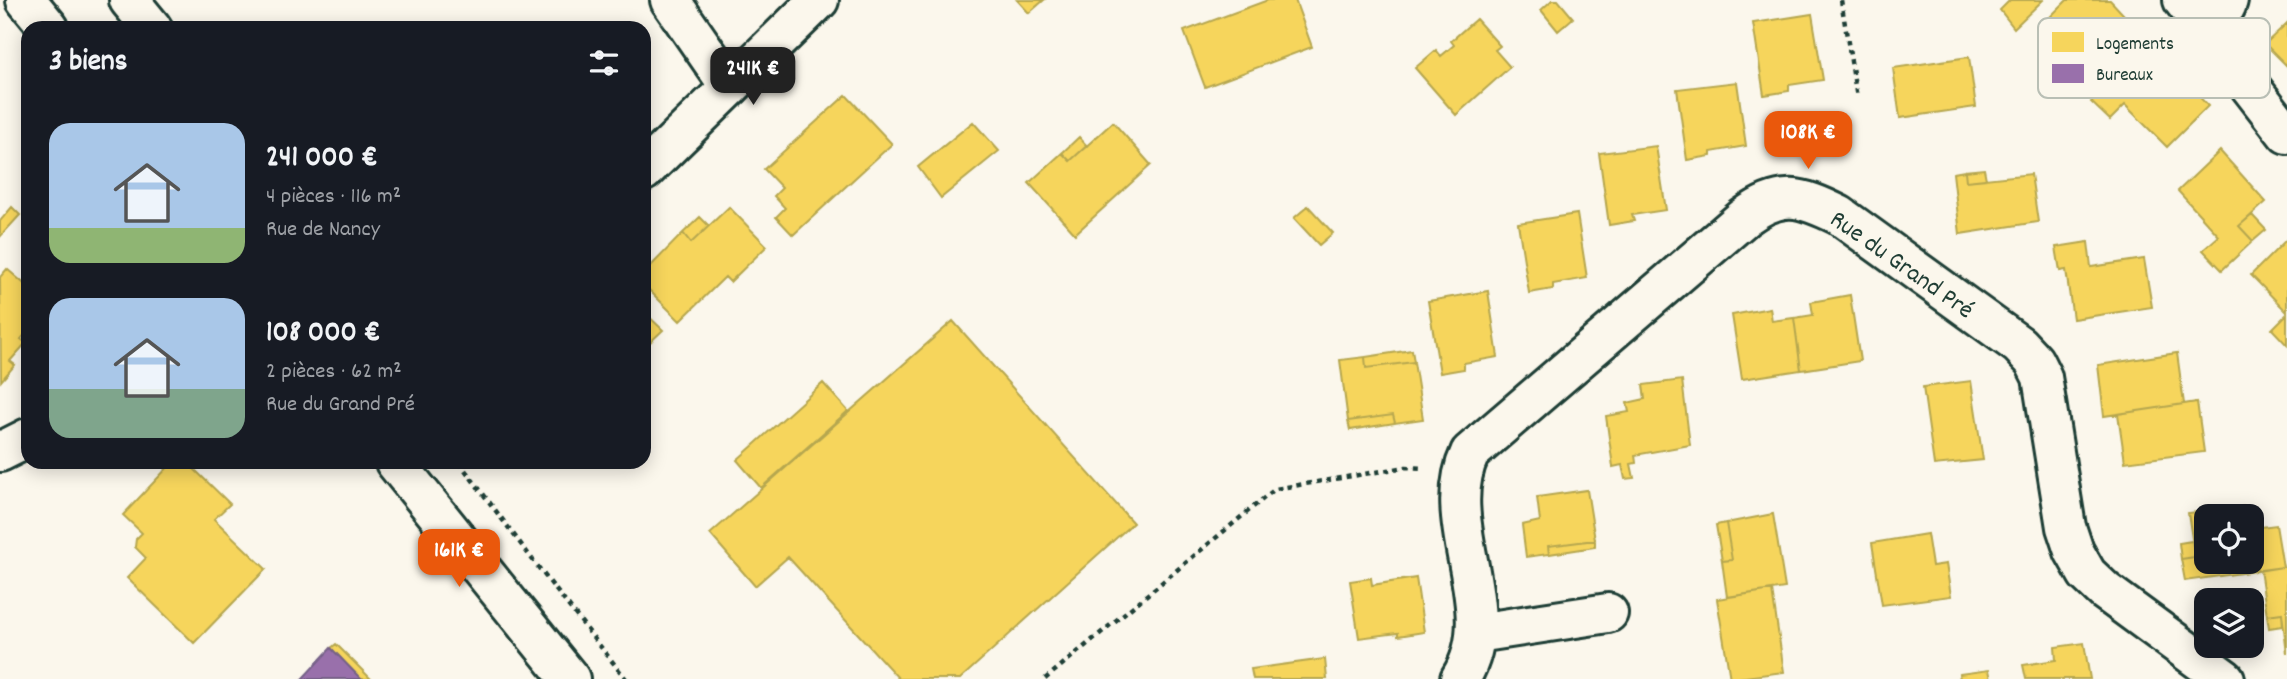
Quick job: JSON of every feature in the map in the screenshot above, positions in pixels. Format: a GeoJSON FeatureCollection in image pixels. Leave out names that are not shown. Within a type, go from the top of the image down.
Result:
{"type":"FeatureCollection","features":[{"type":"Feature","properties":{"kind":"street"},"geometry":{"type":"LineString","coordinates":[[26,0],[43,21]]}},
{"type":"Feature","properties":{"kind":"street"},"geometry":{"type":"LineString","coordinates":[[129,0],[146,21]]}},
{"type":"Feature","properties":{"kind":"street"},"geometry":{"type":"LineString","coordinates":[[670,0],[730,87]]}},
{"type":"Feature","properties":{"kind":"street"},"geometry":{"type":"LineString","coordinates":[[651,164],[820,0]]}},
{"type":"Feature","properties":{"kind":"street"},"geometry":{"type":"LineString","coordinates":[[2264,98],[2287,134]]}},
{"type":"Feature","properties":{"kind":"street","name":"Rue du Grand Pré"},"geometry":{"type":"LineString","coordinates":[[1463,468],[1470,453],[1493,432],[1745,217],[1763,204],[1782,198],[1815,203],[1862,231],[2019,345],[2034,361],[2042,377],[2046,397],[2066,527],[2074,551],[2087,574],[2105,591],[2225,679]]}},
{"type":"Feature","properties":{"kind":"street"},"geometry":{"type":"LineString","coordinates":[[0,453],[21,442]]}},
{"type":"Feature","properties":{"kind":"street"},"geometry":{"type":"LineString","coordinates":[[1460,679],[1474,650],[1476,633],[1476,612],[1460,510],[1459,485],[1463,468]]}},
{"type":"Feature","properties":{"kind":"street"},"geometry":{"type":"LineString","coordinates":[[401,469],[570,679]]}},
{"type":"Feature","properties":{"kind":"street"},"geometry":{"type":"LineString","coordinates":[[1476,633],[1608,613]]}},
{"type":"Feature","properties":{"kind":"path"},"geometry":{"type":"LineString","coordinates":[[1841,0],[1857,98]]}},
{"type":"Feature","properties":{"kind":"path"},"geometry":{"type":"LineString","coordinates":[[1045,679],[1276,489],[1406,467],[1463,468]]}},
{"type":"Feature","properties":{"kind":"path"},"geometry":{"type":"LineString","coordinates":[[464,469],[626,679]]}},
{"type":"Feature","properties":{"kind":"building: Logements"},"geometry":{"type":"Polygon","coordinates":[[[1017,0],[1044,0],[1029,13],[1017,0]]]}},
{"type":"Feature","properties":{"kind":"building: Logements"},"geometry":{"type":"Polygon","coordinates":[[[1268,0],[1295,0],[1312,47],[1205,87],[1184,31],[1268,0]]]}},
{"type":"Feature","properties":{"kind":"building: Logements"},"geometry":{"type":"Polygon","coordinates":[[[1552,0],[1558,0],[1573,18],[1558,31],[1541,10],[1552,0]]]}},
{"type":"Feature","properties":{"kind":"building: Logements"},"geometry":{"type":"Polygon","coordinates":[[[2010,0],[2043,0],[2014,28],[2000,10],[2010,0]]]}},
{"type":"Feature","properties":{"kind":"building: Logements"},"geometry":{"type":"Polygon","coordinates":[[[2067,0],[2110,0],[2127,18],[2049,18],[2067,0]]]}},
{"type":"Feature","properties":{"kind":"building: Logements"},"geometry":{"type":"Polygon","coordinates":[[[1812,14],[1823,80],[1789,85],[1789,91],[1764,95],[1753,23],[1812,14]]]}},
{"type":"Feature","properties":{"kind":"building: Logements"},"geometry":{"type":"Polygon","coordinates":[[[1476,19],[1500,46],[1495,50],[1510,67],[1456,115],[1415,68],[1436,50],[1441,56],[1454,45],[1451,41],[1476,19]]]}},
{"type":"Feature","properties":{"kind":"building: Logements"},"geometry":{"type":"Polygon","coordinates":[[[2287,23],[2287,66],[2270,49],[2270,39],[2287,23]]]}},
{"type":"Feature","properties":{"kind":"building: Logements"},"geometry":{"type":"Polygon","coordinates":[[[1969,57],[1976,107],[1900,118],[1893,68],[1969,57]]]}},
{"type":"Feature","properties":{"kind":"building: Logements"},"geometry":{"type":"Polygon","coordinates":[[[1737,82],[1746,146],[1711,152],[1711,156],[1687,160],[1677,89],[1737,82]]]}},
{"type":"Feature","properties":{"kind":"building: Logements"},"geometry":{"type":"Polygon","coordinates":[[[846,95],[892,144],[793,235],[776,217],[785,208],[774,196],[782,188],[764,169],[846,95]]]}},
{"type":"Feature","properties":{"kind":"building: Logements"},"geometry":{"type":"Polygon","coordinates":[[[2095,98],[2200,98],[2208,106],[2167,147],[2125,105],[2110,120],[2091,102],[2095,98]]]}},
{"type":"Feature","properties":{"kind":"building: Logements"},"geometry":{"type":"Polygon","coordinates":[[[973,122],[999,151],[941,198],[918,167],[973,122]]]}},
{"type":"Feature","properties":{"kind":"building: Logements"},"geometry":{"type":"Polygon","coordinates":[[[1113,122],[1151,165],[1075,234],[1029,183],[1062,153],[1070,161],[1113,122]]]}},
{"type":"Feature","properties":{"kind":"building: Logements"},"geometry":{"type":"Polygon","coordinates":[[[1079,137],[1087,146],[1070,161],[1062,153],[1079,137]]]}},
{"type":"Feature","properties":{"kind":"building: Logements"},"geometry":{"type":"Polygon","coordinates":[[[1656,146],[1666,210],[1632,215],[1634,221],[1609,225],[1599,153],[1656,146]]]}},
{"type":"Feature","properties":{"kind":"building: Logements"},"geometry":{"type":"Polygon","coordinates":[[[2220,151],[2266,202],[2239,226],[2253,241],[2222,270],[2203,250],[2219,236],[2178,191],[2220,151]]]}},
{"type":"Feature","properties":{"kind":"building: Logements"},"geometry":{"type":"Polygon","coordinates":[[[1984,169],[1986,179],[1966,181],[1965,171],[1984,169]]]}},
{"type":"Feature","properties":{"kind":"building: Logements"},"geometry":{"type":"Polygon","coordinates":[[[1965,171],[1966,181],[2031,174],[2038,222],[1960,234],[1953,173],[1965,171]]]}},
{"type":"Feature","properties":{"kind":"building: Logements"},"geometry":{"type":"Polygon","coordinates":[[[1308,206],[1333,233],[1319,245],[1294,218],[1308,206]]]}},
{"type":"Feature","properties":{"kind":"building: Logements"},"geometry":{"type":"Polygon","coordinates":[[[12,207],[20,215],[0,237],[0,221],[12,207]]]}},
{"type":"Feature","properties":{"kind":"building: Logements"},"geometry":{"type":"Polygon","coordinates":[[[729,207],[767,246],[730,282],[725,277],[680,321],[651,292],[651,266],[683,233],[691,243],[729,207]]]}},
{"type":"Feature","properties":{"kind":"building: Logements"},"geometry":{"type":"Polygon","coordinates":[[[1577,214],[1587,278],[1553,284],[1553,289],[1529,293],[1518,223],[1577,214]]]}},
{"type":"Feature","properties":{"kind":"building: Logements"},"geometry":{"type":"Polygon","coordinates":[[[2252,215],[2266,230],[2253,241],[2239,226],[2252,215]]]}},
{"type":"Feature","properties":{"kind":"building: Logements"},"geometry":{"type":"Polygon","coordinates":[[[700,217],[709,226],[691,243],[683,233],[700,217]]]}},
{"type":"Feature","properties":{"kind":"building: Logements"},"geometry":{"type":"Polygon","coordinates":[[[2287,239],[2287,312],[2251,275],[2287,239]]]}},
{"type":"Feature","properties":{"kind":"building: Logements"},"geometry":{"type":"Polygon","coordinates":[[[2088,242],[2091,267],[2144,259],[2152,307],[2073,319],[2066,270],[2060,271],[2056,247],[2088,242]]]}},
{"type":"Feature","properties":{"kind":"building: Logements"},"geometry":{"type":"Polygon","coordinates":[[[7,269],[21,281],[21,349],[10,361],[15,365],[1,381],[0,277],[7,269]]]}},
{"type":"Feature","properties":{"kind":"building: Logements"},"geometry":{"type":"Polygon","coordinates":[[[1488,291],[1498,357],[1464,363],[1464,369],[1440,373],[1428,301],[1488,291]]]}},
{"type":"Feature","properties":{"kind":"building: Logements"},"geometry":{"type":"Polygon","coordinates":[[[1850,295],[1860,361],[1801,370],[1794,318],[1813,315],[1811,302],[1850,295]]]}},
{"type":"Feature","properties":{"kind":"building: Logements"},"geometry":{"type":"Polygon","coordinates":[[[1770,308],[1772,321],[1794,318],[1801,370],[1742,379],[1732,315],[1770,308]]]}},
{"type":"Feature","properties":{"kind":"building: Logements"},"geometry":{"type":"Polygon","coordinates":[[[2287,314],[2287,345],[2272,329],[2287,314]]]}},
{"type":"Feature","properties":{"kind":"building: Logements"},"geometry":{"type":"Polygon","coordinates":[[[651,319],[663,330],[651,341],[651,319]]]}},
{"type":"Feature","properties":{"kind":"building: Logements"},"geometry":{"type":"Polygon","coordinates":[[[953,321],[1133,523],[960,679],[899,679],[788,557],[755,586],[710,534],[953,321]]]}},
{"type":"Feature","properties":{"kind":"building: Logements"},"geometry":{"type":"Polygon","coordinates":[[[1412,350],[1414,362],[1366,368],[1365,357],[1412,350]]]}},
{"type":"Feature","properties":{"kind":"building: Logements"},"geometry":{"type":"Polygon","coordinates":[[[2177,353],[2184,404],[2104,416],[2098,365],[2177,353]]]}},
{"type":"Feature","properties":{"kind":"building: Logements"},"geometry":{"type":"Polygon","coordinates":[[[1365,357],[1366,368],[1414,362],[1423,419],[1395,423],[1393,415],[1348,421],[1340,360],[1365,357]]]}},
{"type":"Feature","properties":{"kind":"building: Logements"},"geometry":{"type":"Polygon","coordinates":[[[1682,380],[1690,445],[1635,455],[1636,463],[1631,464],[1634,478],[1625,479],[1622,465],[1613,467],[1606,416],[1629,412],[1627,403],[1645,399],[1643,385],[1682,380]]]}},
{"type":"Feature","properties":{"kind":"building: Logements"},"geometry":{"type":"Polygon","coordinates":[[[1971,381],[1983,460],[1934,465],[1923,387],[1971,381]]]}},
{"type":"Feature","properties":{"kind":"building: Logements"},"geometry":{"type":"Polygon","coordinates":[[[823,383],[848,411],[761,488],[737,460],[823,383]]]}},
{"type":"Feature","properties":{"kind":"building: Logements"},"geometry":{"type":"Polygon","coordinates":[[[2197,402],[2204,452],[2125,462],[2118,414],[2197,402]]]}},
{"type":"Feature","properties":{"kind":"building: Logements"},"geometry":{"type":"Polygon","coordinates":[[[1393,415],[1395,423],[1350,430],[1348,421],[1393,415]]]}},
{"type":"Feature","properties":{"kind":"building: Logements"},"geometry":{"type":"Polygon","coordinates":[[[166,469],[194,469],[230,504],[214,519],[266,569],[194,643],[127,578],[146,558],[135,547],[136,539],[142,533],[123,515],[166,469]]]}},
{"type":"Feature","properties":{"kind":"building: Logements"},"geometry":{"type":"Polygon","coordinates":[[[1587,490],[1595,540],[1548,546],[1549,554],[1526,557],[1522,525],[1540,521],[1537,497],[1587,490]]]}},
{"type":"Feature","properties":{"kind":"building: Logements"},"geometry":{"type":"Polygon","coordinates":[[[2194,512],[2194,551],[2188,513],[2194,512]]]}},
{"type":"Feature","properties":{"kind":"building: Logements"},"geometry":{"type":"Polygon","coordinates":[[[1773,514],[1785,588],[1727,597],[1722,561],[1732,560],[1726,523],[1773,514]]]}},
{"type":"Feature","properties":{"kind":"building: Logements"},"geometry":{"type":"Polygon","coordinates":[[[1726,523],[1732,560],[1722,561],[1716,525],[1726,523]]]}},
{"type":"Feature","properties":{"kind":"building: Logements"},"geometry":{"type":"Polygon","coordinates":[[[2276,525],[2283,567],[2264,570],[2264,526],[2276,525]]]}},
{"type":"Feature","properties":{"kind":"building: Logements"},"geometry":{"type":"Polygon","coordinates":[[[1927,534],[1932,566],[1946,564],[1951,596],[1882,605],[1872,543],[1927,534]]]}},
{"type":"Feature","properties":{"kind":"building: Logements"},"geometry":{"type":"Polygon","coordinates":[[[1595,540],[1595,547],[1549,554],[1548,546],[1595,540]]]}},
{"type":"Feature","properties":{"kind":"building: Logements"},"geometry":{"type":"Polygon","coordinates":[[[2192,541],[2194,557],[2181,559],[2179,543],[2192,541]]]}},
{"type":"Feature","properties":{"kind":"building: Logements"},"geometry":{"type":"Polygon","coordinates":[[[2194,557],[2194,574],[2235,574],[2185,581],[2181,559],[2194,557]]]}},
{"type":"Feature","properties":{"kind":"building: Logements"},"geometry":{"type":"Polygon","coordinates":[[[2287,567],[2287,654],[2282,613],[2267,615],[2261,574],[2264,574],[2264,570],[2287,567]]]}},
{"type":"Feature","properties":{"kind":"building: Logements"},"geometry":{"type":"Polygon","coordinates":[[[1371,578],[1372,585],[1416,578],[1424,632],[1359,638],[1350,581],[1371,578]]]}},
{"type":"Feature","properties":{"kind":"building: Logements"},"geometry":{"type":"Polygon","coordinates":[[[1772,590],[1784,672],[1730,679],[1717,599],[1772,590]]]}},
{"type":"Feature","properties":{"kind":"building: Logements"},"geometry":{"type":"Polygon","coordinates":[[[2282,613],[2283,626],[2269,628],[2267,615],[2282,613]]]}},
{"type":"Feature","properties":{"kind":"building: Logements"},"geometry":{"type":"Polygon","coordinates":[[[2084,643],[2090,679],[2026,679],[2023,665],[2056,660],[2055,647],[2084,643]]]}},
{"type":"Feature","properties":{"kind":"building: Logements"},"geometry":{"type":"Polygon","coordinates":[[[336,644],[371,679],[361,679],[331,648],[336,644]]]}},
{"type":"Feature","properties":{"kind":"building: Logements"},"geometry":{"type":"Polygon","coordinates":[[[1325,659],[1327,679],[1253,679],[1251,669],[1325,659]]]}},
{"type":"Feature","properties":{"kind":"building: Logements"},"geometry":{"type":"Polygon","coordinates":[[[1989,670],[1991,679],[1960,679],[1959,674],[1989,670]]]}},
{"type":"Feature","properties":{"kind":"building: Bureaux"},"geometry":{"type":"Polygon","coordinates":[[[331,648],[361,679],[302,679],[331,648]]]}}]}
